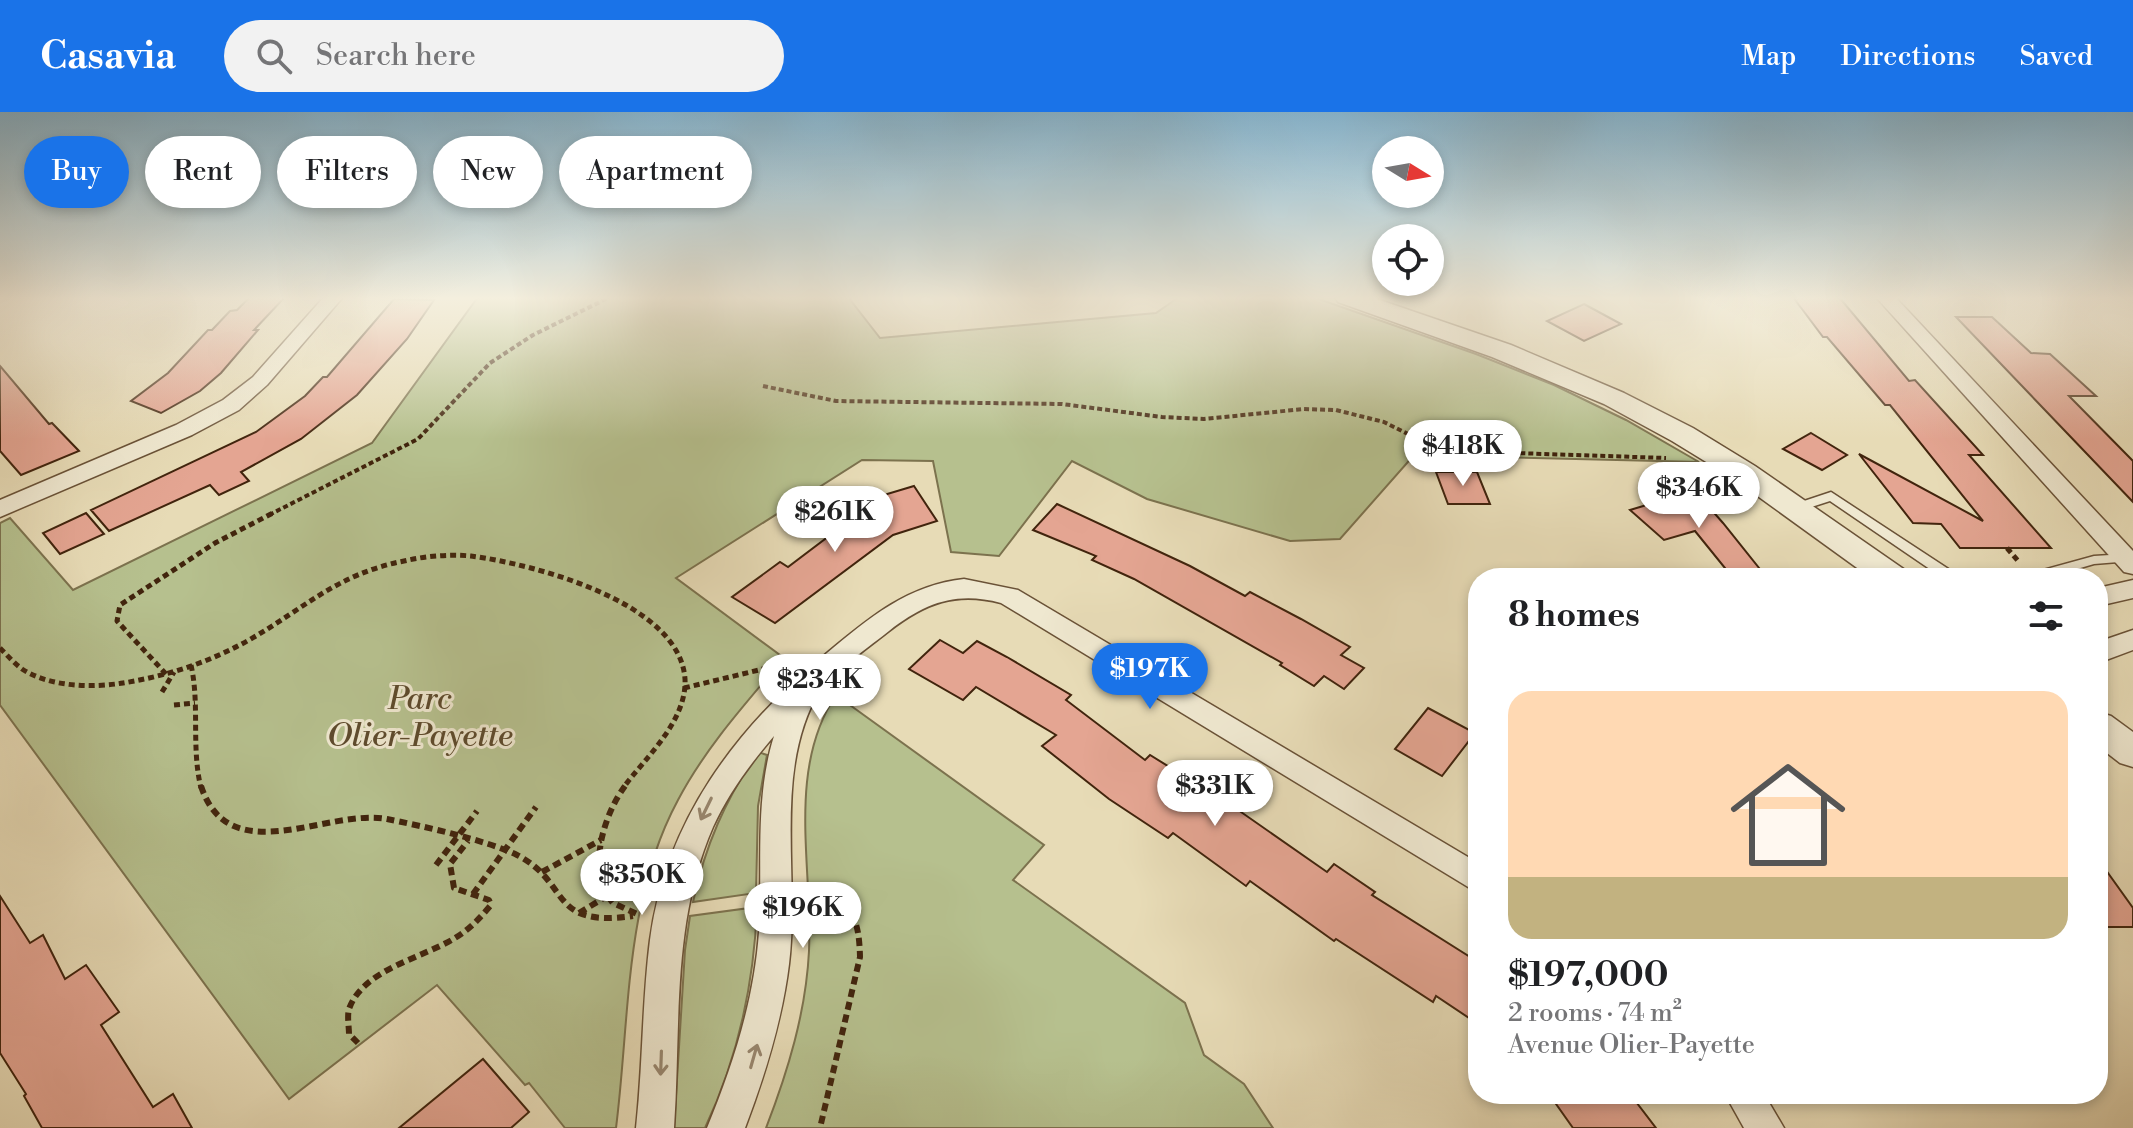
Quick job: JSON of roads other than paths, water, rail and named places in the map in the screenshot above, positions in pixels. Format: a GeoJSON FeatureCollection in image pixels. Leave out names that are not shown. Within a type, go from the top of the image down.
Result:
{"type":"FeatureCollection","features":[{"type":"Feature","properties":{"kind":"street"},"geometry":{"type":"LineString","coordinates":[[0,509],[184,430],[231,405],[260,381],[292,344]]}},
{"type":"Feature","properties":{"kind":"street"},"geometry":{"type":"LineString","coordinates":[[1486,344],[1589,386],[1680,434],[1796,508],[1879,568]]}},
{"type":"Feature","properties":{"kind":"street"},"geometry":{"type":"LineString","coordinates":[[1929,344],[2130,562]]}},
{"type":"Feature","properties":{"kind":"street"},"geometry":{"type":"LineString","coordinates":[[655,1128],[671,911],[687,854],[720,783],[747,743],[818,676],[879,626],[929,592],[961,586],[1009,596],[1468,873]]}},
{"type":"Feature","properties":{"kind":"street"},"geometry":{"type":"LineString","coordinates":[[2108,595],[2133,589]]}},
{"type":"Feature","properties":{"kind":"street"},"geometry":{"type":"LineString","coordinates":[[2108,649],[2133,639]]}},
{"type":"Feature","properties":{"kind":"street"},"geometry":{"type":"LineString","coordinates":[[726,1128],[751,1066],[769,991],[777,898],[775,821],[783,749],[794,716],[818,676]]}},
{"type":"Feature","properties":{"kind":"street"},"geometry":{"type":"LineString","coordinates":[[2108,733],[2133,752]]}},
{"type":"Feature","properties":{"kind":"street"},"geometry":{"type":"LineString","coordinates":[[1749,1104],[1765,1128]]}},
{"type":"Feature","properties":{"kind":"lane"},"geometry":{"type":"LineString","coordinates":[[1796,508],[1831,496],[1935,568]]}},
{"type":"Feature","properties":{"kind":"lane"},"geometry":{"type":"LineString","coordinates":[[2066,568],[2094,560],[2130,562]]}},
{"type":"Feature","properties":{"kind":"park label","name":"Parc Olier-Payette"},"geometry":{"type":"Point","coordinates":[420,718]}}]}
